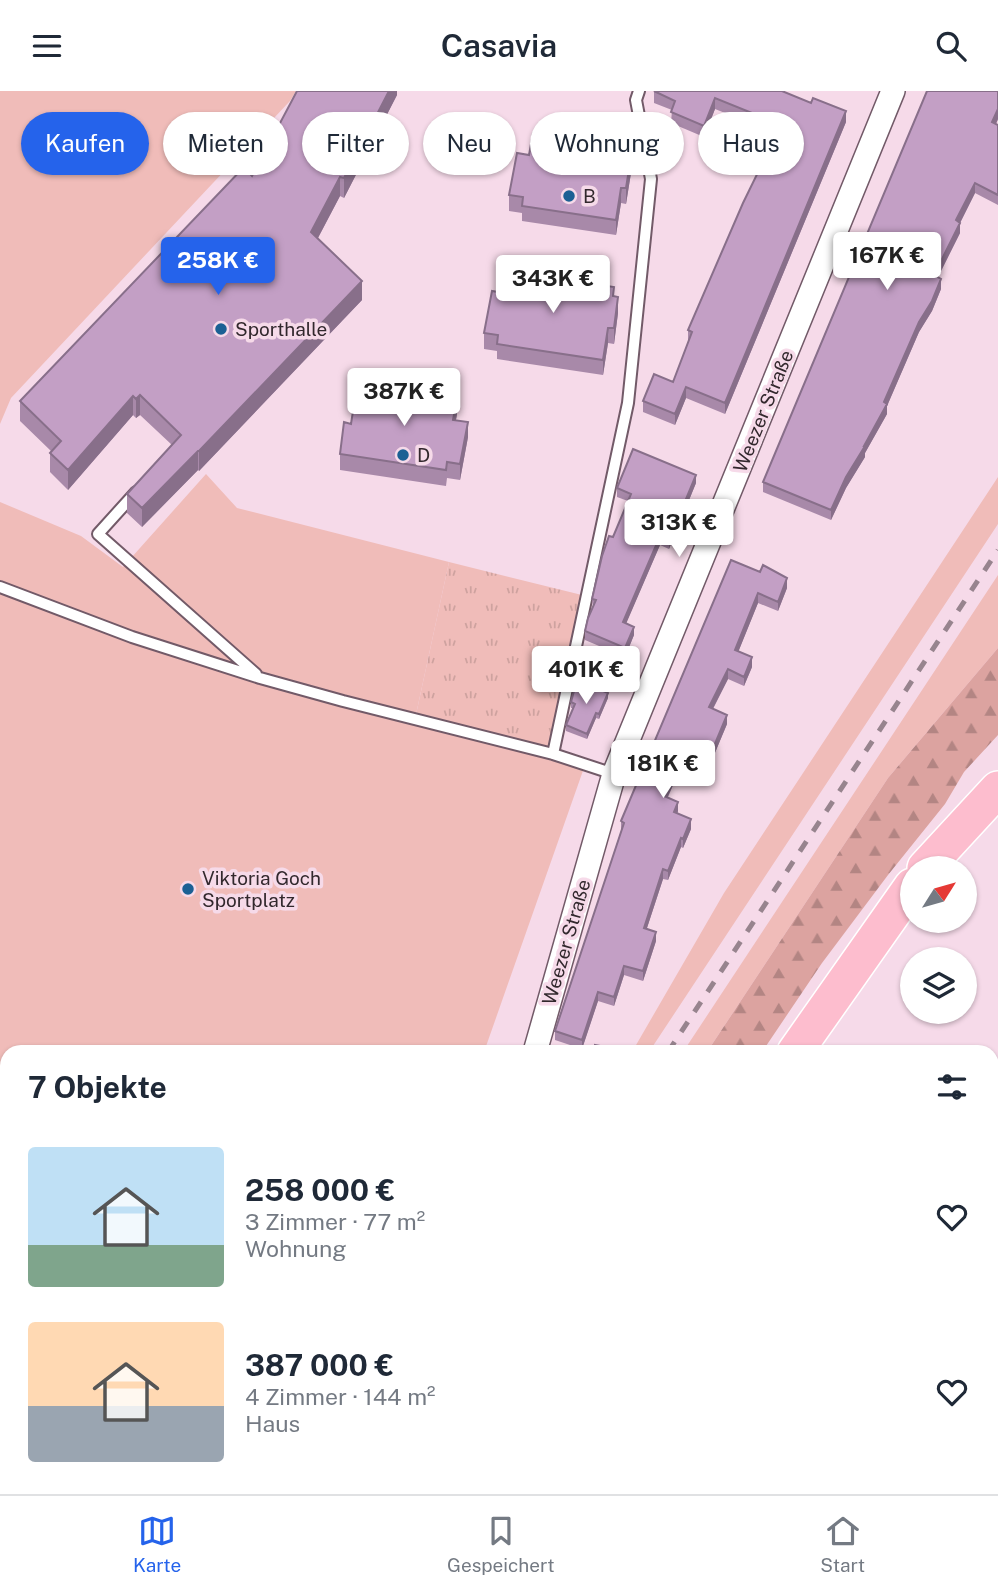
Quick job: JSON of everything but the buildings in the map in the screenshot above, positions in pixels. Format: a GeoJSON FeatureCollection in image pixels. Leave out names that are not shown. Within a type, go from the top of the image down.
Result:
{"type":"FeatureCollection","features":[{"type":"Feature","properties":{"kind":"main road"},"geometry":{"type":"LineString","coordinates":[[936,856],[998,789]]}},
{"type":"Feature","properties":{"kind":"main road"},"geometry":{"type":"LineString","coordinates":[[800,1045],[900,903]]}},
{"type":"Feature","properties":{"kind":"street","name":"Weezer Straße"},"geometry":{"type":"LineString","coordinates":[[537,1045],[614,774],[893,91]]}},
{"type":"Feature","properties":{"kind":"lane"},"geometry":{"type":"LineString","coordinates":[[553,754],[628,403],[651,179],[636,100],[639,91]]}},
{"type":"Feature","properties":{"kind":"lane"},"geometry":{"type":"LineString","coordinates":[[143,484],[98,534],[260,678]]}},
{"type":"Feature","properties":{"kind":"lane"},"geometry":{"type":"LineString","coordinates":[[0,587],[132,637],[260,678],[553,754],[614,774]]}},
{"type":"Feature","properties":{"kind":"green space"},"geometry":{"type":"Polygon","coordinates":[[[0,91],[296,91],[280,112],[163,112],[163,175],[220,175],[11,398],[0,424],[0,91]]]}},
{"type":"Feature","properties":{"kind":"green space"},"geometry":{"type":"Polygon","coordinates":[[[206,474],[237,508],[449,562],[415,719],[585,765],[486,1045],[0,1045],[0,502],[81,536],[123,567],[206,474]]]}},
{"type":"Feature","properties":{"kind":"green space"},"geometry":{"type":"Polygon","coordinates":[[[998,477],[998,524],[654,1045],[636,1045],[724,893],[998,477]]]}},
{"type":"Feature","properties":{"kind":"green space"},"geometry":{"type":"Polygon","coordinates":[[[449,562],[586,596],[553,754],[415,719],[449,562]]]}},
{"type":"Feature","properties":{"kind":"green space"},"geometry":{"type":"Polygon","coordinates":[[[998,575],[998,648],[888,778],[712,1045],[688,1045],[998,575]]]}},
{"type":"Feature","properties":{"kind":"green space"},"geometry":{"type":"Polygon","coordinates":[[[998,648],[998,735],[964,772],[945,804],[903,856],[900,856],[900,860],[822,963],[767,1045],[712,1045],[888,778],[998,648]]]}},
{"type":"Feature","properties":{"kind":"railway"},"geometry":{"type":"LineString","coordinates":[[673,1045],[998,550]]}},
{"type":"Feature","properties":{"kind":"place","name":"B"},"geometry":{"type":"Point","coordinates":[569,196]}},
{"type":"Feature","properties":{"kind":"place","name":"Sporthalle"},"geometry":{"type":"Point","coordinates":[221,329]}},
{"type":"Feature","properties":{"kind":"place","name":"D"},"geometry":{"type":"Point","coordinates":[403,455]}},
{"type":"Feature","properties":{"kind":"place","name":"Viktoria Goch Sportplatz"},"geometry":{"type":"Point","coordinates":[188,889]}}]}
